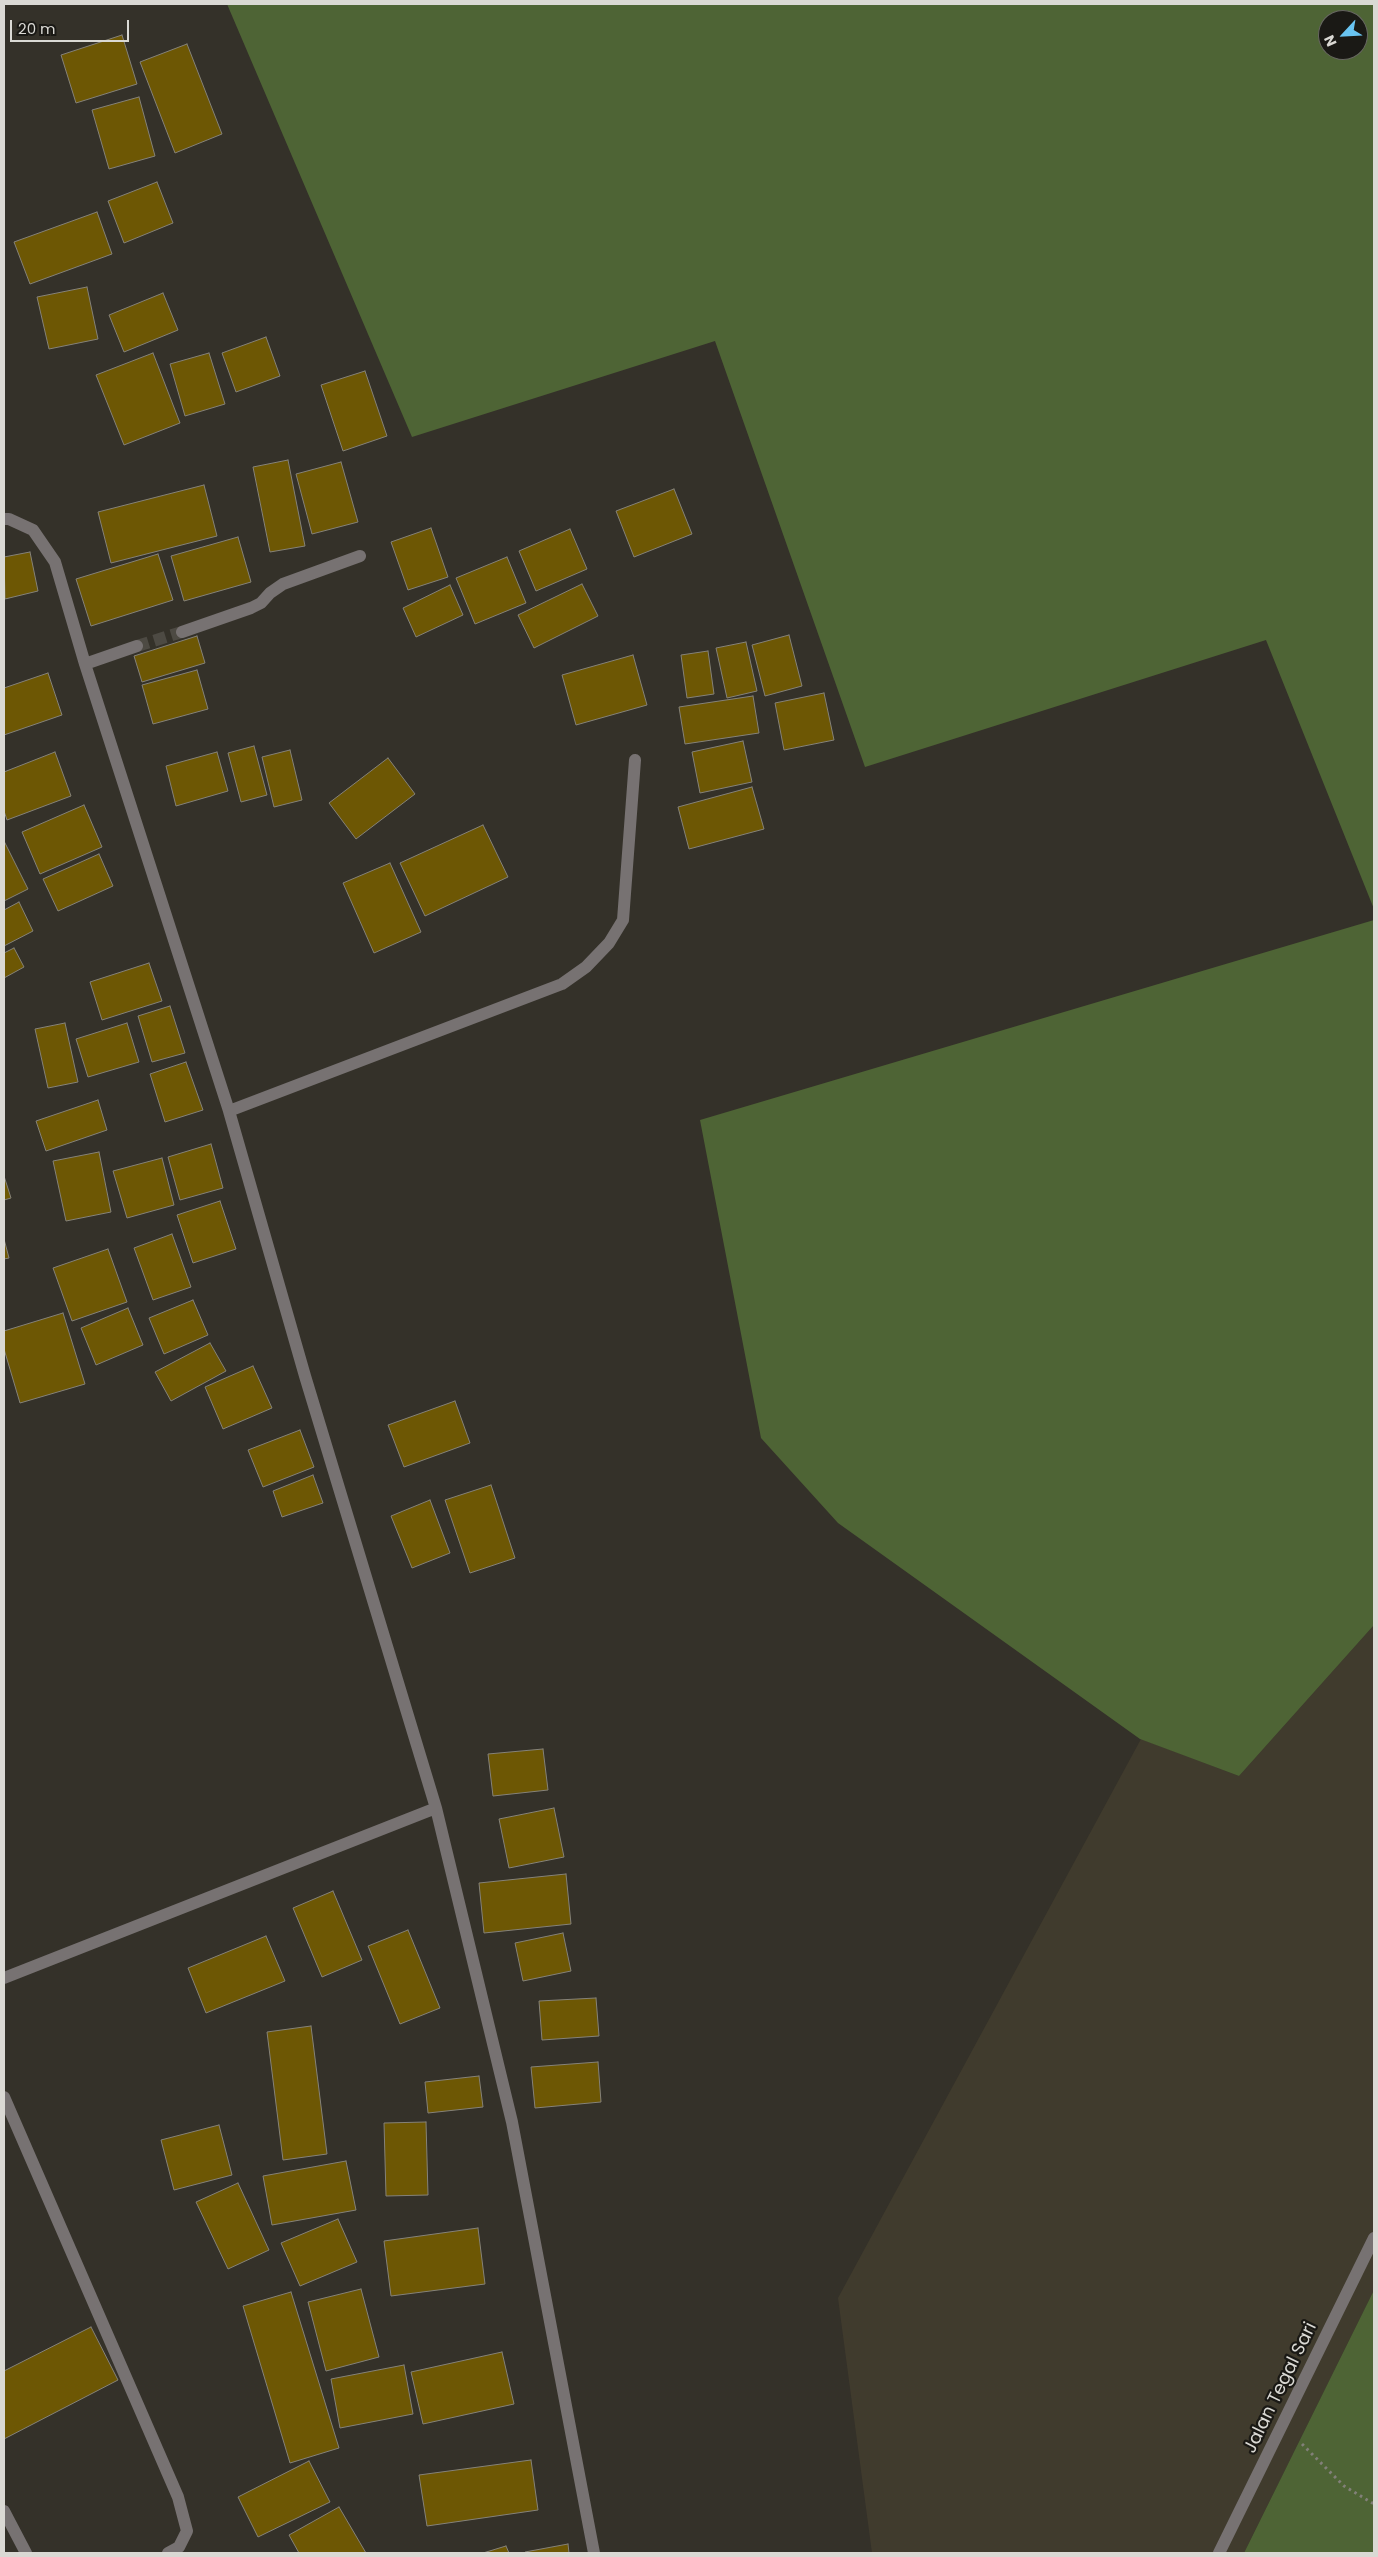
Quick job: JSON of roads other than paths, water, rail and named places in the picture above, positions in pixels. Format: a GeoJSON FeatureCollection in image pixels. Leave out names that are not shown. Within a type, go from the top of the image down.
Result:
{"type":"FeatureCollection","features":[{"type":"Feature","properties":{"kind":"street"},"geometry":{"type":"LineString","coordinates":[[4,519],[9,519],[33,530],[55,562],[85,664],[228,1111],[308,1385],[436,1808],[512,2122],[594,2553]]}},
{"type":"Feature","properties":{"kind":"street"},"geometry":{"type":"LineString","coordinates":[[182,632],[251,608],[261,603],[283,584],[360,556]]}},
{"type":"Feature","properties":{"kind":"street"},"geometry":{"type":"LineString","coordinates":[[85,664],[137,646]]}},
{"type":"Feature","properties":{"kind":"street"},"geometry":{"type":"LineString","coordinates":[[228,1111],[562,984],[586,967],[609,943],[623,920],[635,760]]}},
{"type":"Feature","properties":{"kind":"street"},"geometry":{"type":"LineString","coordinates":[[4,1978],[436,1808]]}},
{"type":"Feature","properties":{"kind":"street"},"geometry":{"type":"LineString","coordinates":[[4,2097],[178,2497],[187,2531],[179,2547],[168,2553]]}},
{"type":"Feature","properties":{"kind":"street","name":"Jalan Tegal Sari"},"geometry":{"type":"LineString","coordinates":[[1219,2553],[1374,2238]]}},
{"type":"Feature","properties":{"kind":"street"},"geometry":{"type":"LineString","coordinates":[[4,2511],[26,2553]]}},
{"type":"Feature","properties":{"kind":"tunnel"},"geometry":{"type":"LineString","coordinates":[[137,646],[182,632]]}}]}
